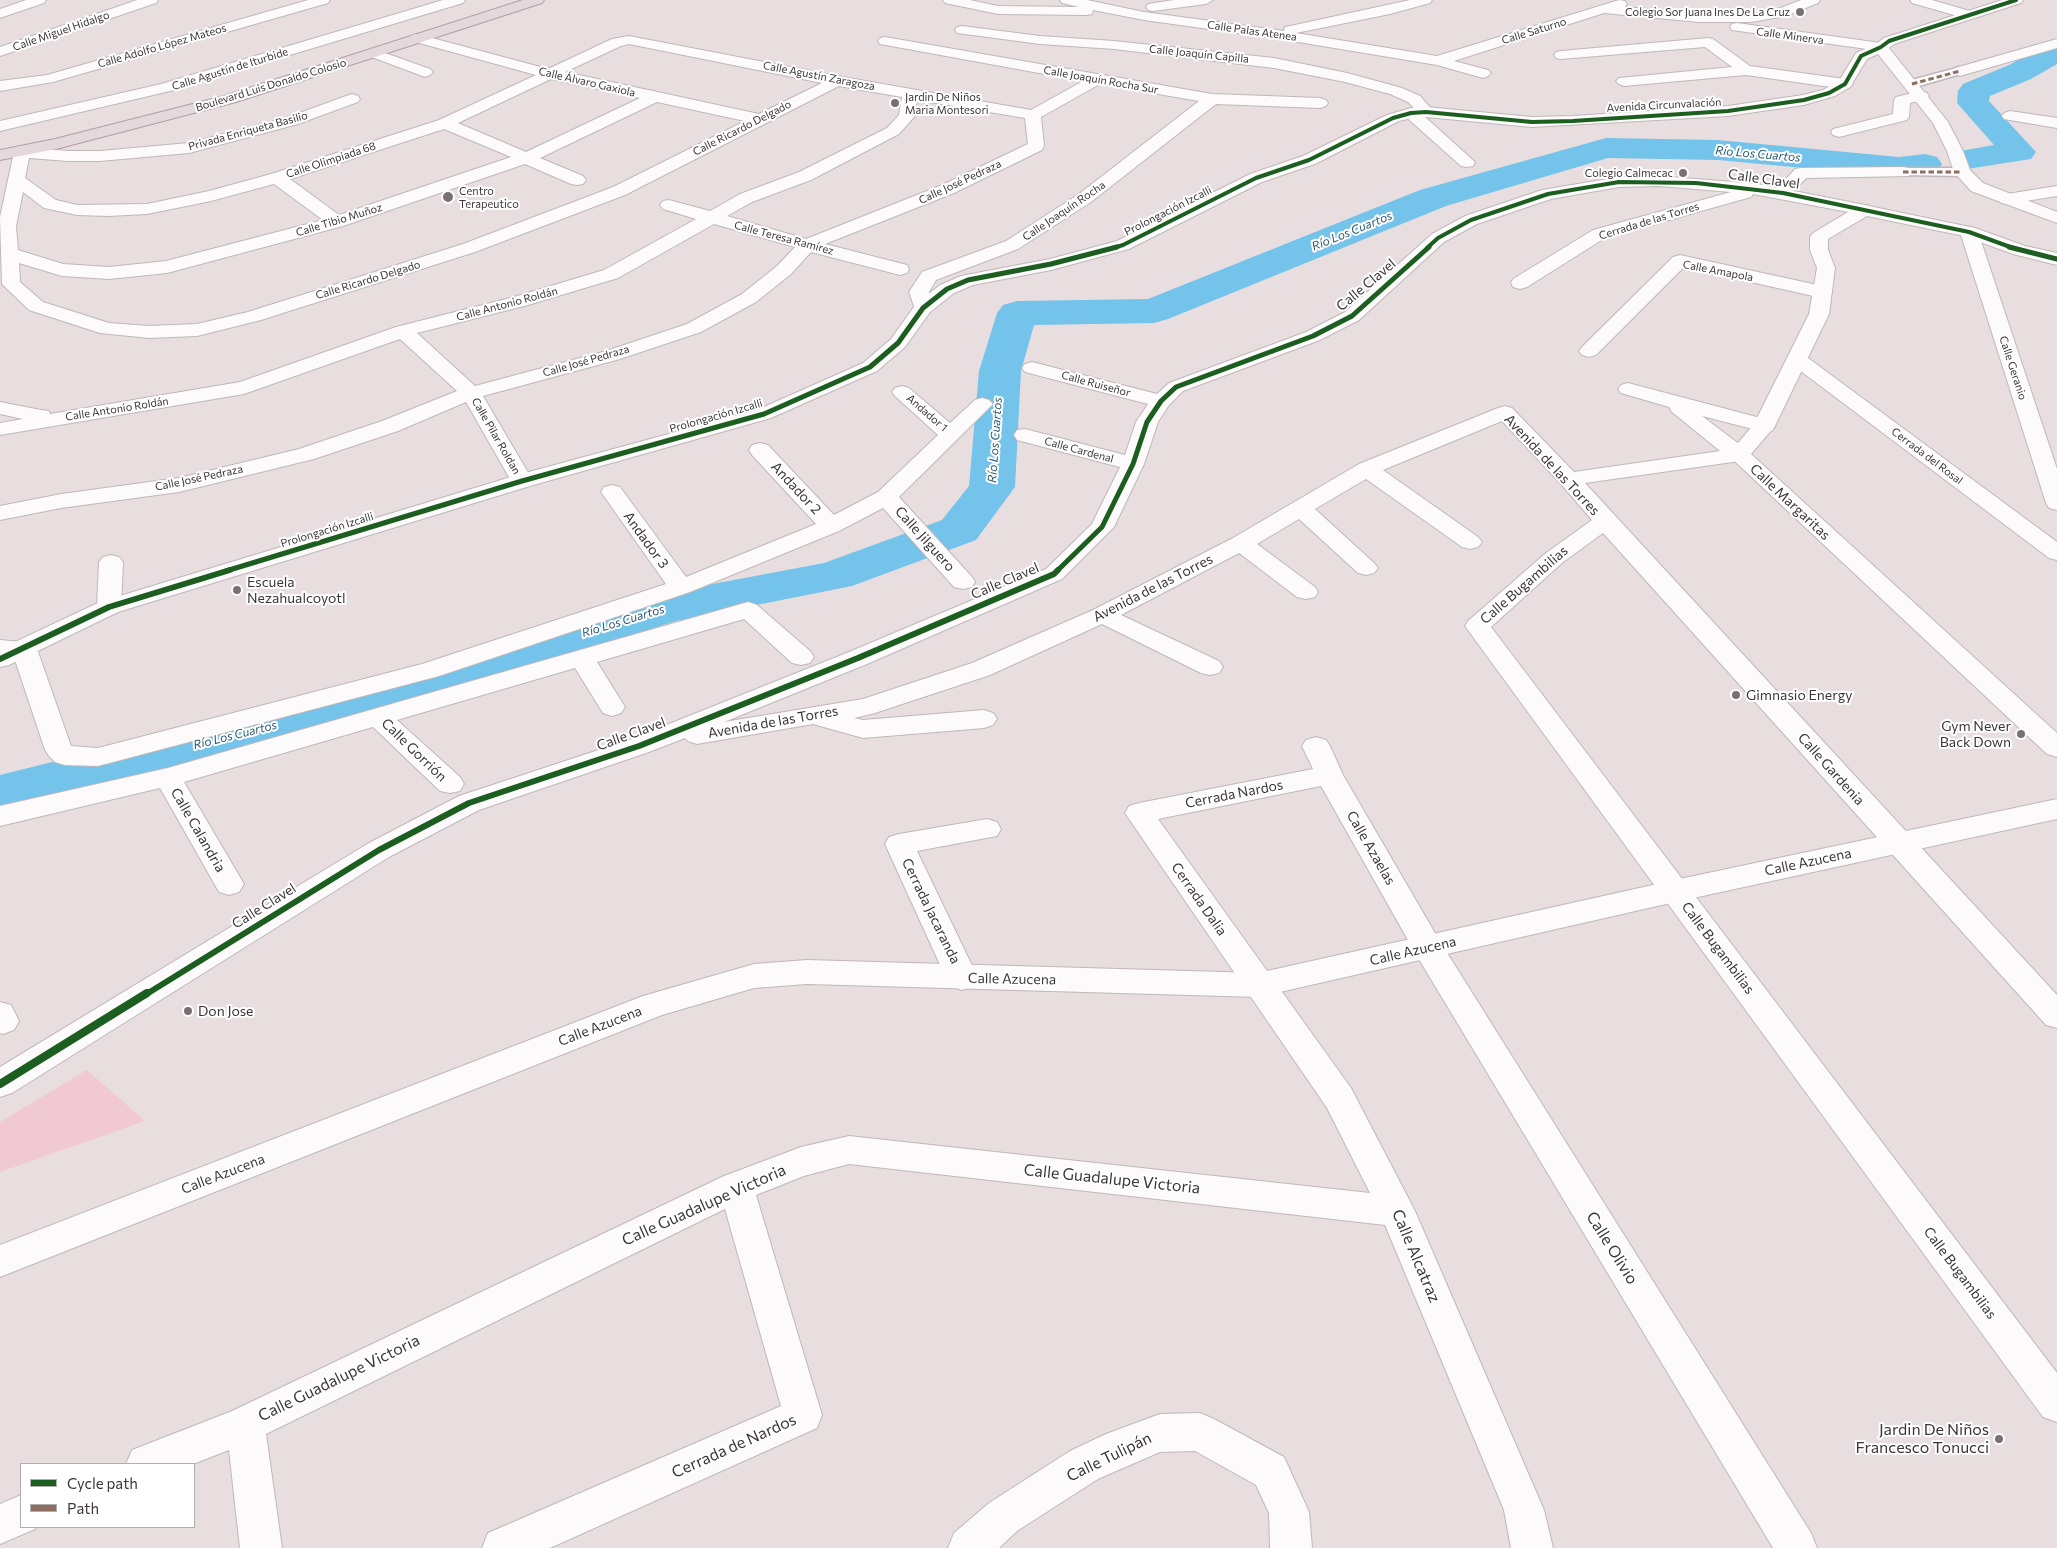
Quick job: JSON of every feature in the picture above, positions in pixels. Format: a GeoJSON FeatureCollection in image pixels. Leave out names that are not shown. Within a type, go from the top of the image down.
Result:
{"type":"FeatureCollection","features":[{"type":"Feature","properties":{"kind":"highway","name":"Boulevard Luis Donaldo Colosio"},"geometry":{"type":"LineString","coordinates":[[0,142],[32,136],[210,91],[345,52],[504,0]]}},
{"type":"Feature","properties":{"kind":"highway","name":"Boulevard Luis Donaldo Colosio"},"geometry":{"type":"LineString","coordinates":[[0,156],[230,99],[537,0]]}},
{"type":"Feature","properties":{"kind":"street"},"geometry":{"type":"LineString","coordinates":[[0,14],[39,0]]}},
{"type":"Feature","properties":{"kind":"street","name":"Calle Miguel Hidalgo"},"geometry":{"type":"LineString","coordinates":[[0,52],[151,0]]}},
{"type":"Feature","properties":{"kind":"street","name":"Calle Adolfo López Mateos"},"geometry":{"type":"LineString","coordinates":[[0,86],[48,79],[323,0]]}},
{"type":"Feature","properties":{"kind":"street"},"geometry":{"type":"LineString","coordinates":[[421,0],[436,6]]}},
{"type":"Feature","properties":{"kind":"street","name":"Calle Agustín de Iturbide"},"geometry":{"type":"LineString","coordinates":[[0,126],[165,88],[458,0]]}},
{"type":"Feature","properties":{"kind":"street"},"geometry":{"type":"LineString","coordinates":[[950,0],[998,10],[1114,10],[1206,0]]}},
{"type":"Feature","properties":{"kind":"street","name":"Calle Palas Atenea"},"geometry":{"type":"LineString","coordinates":[[1067,0],[1114,10],[1438,61],[1483,73]]}},
{"type":"Feature","properties":{"kind":"street"},"geometry":{"type":"LineString","coordinates":[[1274,34],[1390,10],[1426,0]]}},
{"type":"Feature","properties":{"kind":"street","name":"Calle Saturno"},"geometry":{"type":"LineString","coordinates":[[1438,61],[1631,0]]}},
{"type":"Feature","properties":{"kind":"street"},"geometry":{"type":"LineString","coordinates":[[1602,9],[1699,18],[1758,16],[1781,13],[1813,0]]}},
{"type":"Feature","properties":{"kind":"street"},"geometry":{"type":"LineString","coordinates":[[1917,0],[1968,15]]}},
{"type":"Feature","properties":{"kind":"street"},"geometry":{"type":"LineString","coordinates":[[1624,81],[1746,70],[1845,84],[1861,56],[1881,47],[1889,41],[2016,0]]}},
{"type":"Feature","properties":{"kind":"street","name":"Calle Minerva"},"geometry":{"type":"LineString","coordinates":[[1699,18],[1746,30],[1881,47]]}},
{"type":"Feature","properties":{"kind":"street","name":"Calle Joaquín Capilla"},"geometry":{"type":"LineString","coordinates":[[962,30],[1040,40],[1134,47],[1274,63],[1347,78],[1396,91],[1414,98],[1418,112],[1466,162]]}},
{"type":"Feature","properties":{"kind":"street"},"geometry":{"type":"LineString","coordinates":[[1988,62],[2057,30]]}},
{"type":"Feature","properties":{"kind":"street","name":"Calle Álvaro Gaxiola"},"geometry":{"type":"LineString","coordinates":[[418,38],[551,74],[758,120]]}},
{"type":"Feature","properties":{"kind":"street","name":"Calle Olimpiada 68"},"geometry":{"type":"LineString","coordinates":[[12,179],[50,204],[76,210],[108,211],[156,207],[211,196],[277,178],[445,123],[617,42],[635,40]]}},
{"type":"Feature","properties":{"kind":"street","name":"Calle Agustín Zaragoza"},"geometry":{"type":"LineString","coordinates":[[635,40],[837,81],[1033,115]]}},
{"type":"Feature","properties":{"kind":"street","name":"Calle Joaquín Rocha Sur"},"geometry":{"type":"LineString","coordinates":[[885,41],[1096,80],[1212,99],[1320,103]]}},
{"type":"Feature","properties":{"kind":"street"},"geometry":{"type":"LineString","coordinates":[[1561,55],[1708,42],[1746,70]]}},
{"type":"Feature","properties":{"kind":"street"},"geometry":{"type":"LineString","coordinates":[[1839,132],[1901,118],[1902,100],[1917,90],[1960,71],[2057,43]]}},
{"type":"Feature","properties":{"kind":"street"},"geometry":{"type":"LineString","coordinates":[[1881,47],[1917,90],[1940,122],[1955,151],[1962,172],[1977,188],[2054,216]]}},
{"type":"Feature","properties":{"kind":"street"},"geometry":{"type":"LineString","coordinates":[[374,53],[425,72]]}},
{"type":"Feature","properties":{"kind":"street"},"geometry":{"type":"LineString","coordinates":[[1033,115],[1096,80]]}},
{"type":"Feature","properties":{"kind":"street","name":"Calle Ricardo Delgado"},"geometry":{"type":"LineString","coordinates":[[22,152],[12,179],[7,226],[9,253],[6,286],[36,306],[107,329],[149,332],[197,330],[254,316],[469,248],[619,190],[837,81]]}},
{"type":"Feature","properties":{"kind":"street","name":"Avenida Circunvalación"},"geometry":{"type":"LineString","coordinates":[[1418,112],[1532,122],[1728,111],[1804,100],[1829,93],[1845,84]]}},
{"type":"Feature","properties":{"kind":"street","name":"Calle Antonio Roldán"},"geometry":{"type":"LineString","coordinates":[[0,429],[244,388],[402,331],[521,301],[611,274],[656,250],[708,217],[746,198],[805,176],[893,131],[907,116],[910,93]]}},
{"type":"Feature","properties":{"kind":"street","name":"Calle Tibio Muñoz"},"geometry":{"type":"LineString","coordinates":[[9,253],[62,270],[108,273],[167,267],[337,222],[528,157],[655,97]]}},
{"type":"Feature","properties":{"kind":"street","name":"Privada Enriqueta Basilio"},"geometry":{"type":"LineString","coordinates":[[22,152],[68,156],[100,156],[189,148],[292,121],[352,99]]}},
{"type":"Feature","properties":{"kind":"street","name":"Calle Joaquín Rocha"},"geometry":{"type":"LineString","coordinates":[[923,308],[919,292],[929,276],[1012,245],[1085,198],[1212,99]]}},
{"type":"Feature","properties":{"kind":"street","name":"Prolongación Izcalli"},"geometry":{"type":"LineString","coordinates":[[0,659],[12,648],[109,606],[522,481],[764,414],[870,367],[898,343],[923,308],[947,290],[968,280],[1051,264],[1123,245],[1256,178],[1309,160],[1393,118],[1418,112]]}},
{"type":"Feature","properties":{"kind":"street","name":"Calle José Pedraza"},"geometry":{"type":"LineString","coordinates":[[0,513],[61,501],[179,484],[306,454],[390,426],[471,393],[613,355],[694,328],[749,298],[784,270],[808,245],[948,189],[1036,146],[1033,115]]}},
{"type":"Feature","properties":{"kind":"street"},"geometry":{"type":"LineString","coordinates":[[2010,116],[2057,123]]}},
{"type":"Feature","properties":{"kind":"street"},"geometry":{"type":"LineString","coordinates":[[445,123],[528,157],[577,180]]}},
{"type":"Feature","properties":{"kind":"street"},"geometry":{"type":"LineString","coordinates":[[1783,193],[1801,173],[1962,172]]}},
{"type":"Feature","properties":{"kind":"street"},"geometry":{"type":"LineString","coordinates":[[277,178],[337,222]]}},
{"type":"Feature","properties":{"kind":"street","name":"Calle Clavel"},"geometry":{"type":"LineString","coordinates":[[0,1084],[379,850],[469,803],[639,746],[858,658],[1054,574],[1102,527],[1133,464],[1146,422],[1161,401],[1176,387],[1313,336],[1352,316],[1438,238],[1471,220],[1548,194],[1619,182],[1696,183],[1783,193],[1969,232],[2019,250],[2057,259]]}},
{"type":"Feature","properties":{"kind":"street","name":"Cerrada de las Torres"},"geometry":{"type":"LineString","coordinates":[[1520,283],[1599,234],[1758,189]]}},
{"type":"Feature","properties":{"kind":"street"},"geometry":{"type":"LineString","coordinates":[[2007,200],[2057,191]]}},
{"type":"Feature","properties":{"kind":"street","name":"Calle Teresa Ramírez"},"geometry":{"type":"LineString","coordinates":[[669,205],[900,269]]}},
{"type":"Feature","properties":{"kind":"street","name":"Calle Margaritas"},"geometry":{"type":"LineString","coordinates":[[1864,210],[1819,237],[1819,250],[1826,268],[1819,314],[1764,426],[1739,455],[2057,748]]}},
{"type":"Feature","properties":{"kind":"street","name":"Calle Geranio"},"geometry":{"type":"LineString","coordinates":[[1969,232],[2057,503]]}},
{"type":"Feature","properties":{"kind":"street","name":"Calle Amapola"},"geometry":{"type":"LineString","coordinates":[[1589,351],[1680,261],[1822,292]]}},
{"type":"Feature","properties":{"kind":"street","name":"Calle Pilar Roldan"},"geometry":{"type":"LineString","coordinates":[[402,331],[471,393],[522,481]]}},
{"type":"Feature","properties":{"kind":"street","name":"Cerrada del Rosal"},"geometry":{"type":"LineString","coordinates":[[1797,359],[2057,553]]}},
{"type":"Feature","properties":{"kind":"street","name":"Calle Ruiseñor"},"geometry":{"type":"LineString","coordinates":[[1032,368],[1161,401]]}},
{"type":"Feature","properties":{"kind":"street"},"geometry":{"type":"LineString","coordinates":[[1628,389],[1764,426]]}},
{"type":"Feature","properties":{"kind":"street","name":"Andador 1"},"geometry":{"type":"LineString","coordinates":[[902,392],[951,435]]}},
{"type":"Feature","properties":{"kind":"street"},"geometry":{"type":"LineString","coordinates":[[1669,400],[1739,455]]}},
{"type":"Feature","properties":{"kind":"street"},"geometry":{"type":"LineString","coordinates":[[12,648],[59,750],[65,756],[78,758],[98,757],[430,670],[681,587],[831,526],[886,497],[982,404]]}},
{"type":"Feature","properties":{"kind":"street","name":"Calle Antonio Roldán"},"geometry":{"type":"LineString","coordinates":[[0,408],[54,419]]}},
{"type":"Feature","properties":{"kind":"street","name":"Avenida de las Torres"},"geometry":{"type":"LineString","coordinates":[[639,746],[866,707],[981,669],[1102,615],[1240,543],[1367,469],[1505,412],[1569,479],[1605,521]]}},
{"type":"Feature","properties":{"kind":"street","name":"Calle Cardenal"},"geometry":{"type":"LineString","coordinates":[[1025,436],[1133,464]]}},
{"type":"Feature","properties":{"kind":"street","name":"Andador 2"},"geometry":{"type":"LineString","coordinates":[[760,450],[831,526]]}},
{"type":"Feature","properties":{"kind":"street"},"geometry":{"type":"LineString","coordinates":[[1569,479],[1739,455]]}},
{"type":"Feature","properties":{"kind":"street"},"geometry":{"type":"LineString","coordinates":[[1367,469],[1470,542]]}},
{"type":"Feature","properties":{"kind":"street","name":"Andador 3"},"geometry":{"type":"LineString","coordinates":[[612,492],[681,587]]}},
{"type":"Feature","properties":{"kind":"street","name":"Calle Jilguero"},"geometry":{"type":"LineString","coordinates":[[886,497],[909,520],[956,574]]}},
{"type":"Feature","properties":{"kind":"street"},"geometry":{"type":"LineString","coordinates":[[1301,508],[1366,568]]}},
{"type":"Feature","properties":{"kind":"street","name":"Calle Gardenia"},"geometry":{"type":"LineString","coordinates":[[1605,521],[2057,1016]]}},
{"type":"Feature","properties":{"kind":"street","name":"Calle Bugambilias"},"geometry":{"type":"LineString","coordinates":[[1605,521],[1554,558],[1477,626],[2057,1404]]}},
{"type":"Feature","properties":{"kind":"street"},"geometry":{"type":"LineString","coordinates":[[1240,543],[1306,592]]}},
{"type":"Feature","properties":{"kind":"street"},"geometry":{"type":"LineString","coordinates":[[109,606],[111,562]]}},
{"type":"Feature","properties":{"kind":"street"},"geometry":{"type":"LineString","coordinates":[[0,816],[168,777],[748,610],[801,657]]}},
{"type":"Feature","properties":{"kind":"street"},"geometry":{"type":"LineString","coordinates":[[1102,615],[1210,667]]}},
{"type":"Feature","properties":{"kind":"street"},"geometry":{"type":"LineString","coordinates":[[580,657],[612,707]]}},
{"type":"Feature","properties":{"kind":"street","name":"Calle Gorrión"},"geometry":{"type":"LineString","coordinates":[[377,716],[450,784]]}},
{"type":"Feature","properties":{"kind":"street"},"geometry":{"type":"LineString","coordinates":[[814,716],[863,729],[984,719]]}},
{"type":"Feature","properties":{"kind":"street","name":"Calle Azaelas"},"geometry":{"type":"LineString","coordinates":[[1316,746],[1329,776],[1428,948]]}},
{"type":"Feature","properties":{"kind":"street","name":"Cerrada Nardos"},"geometry":{"type":"LineString","coordinates":[[1139,813],[1329,776]]}},
{"type":"Feature","properties":{"kind":"street","name":"Calle Calandria"},"geometry":{"type":"LineString","coordinates":[[168,777],[229,884]]}},
{"type":"Feature","properties":{"kind":"street","name":"Calle Azucena"},"geometry":{"type":"LineString","coordinates":[[0,1261],[654,1005],[754,976],[807,972],[962,978],[1258,985],[1675,891],[2057,809]]}},
{"type":"Feature","properties":{"kind":"street","name":"Cerrada Dalia"},"geometry":{"type":"LineString","coordinates":[[1139,813],[1258,985]]}},
{"type":"Feature","properties":{"kind":"street","name":"Cerrada Jacaranda"},"geometry":{"type":"LineString","coordinates":[[962,978],[899,844],[987,829]]}},
{"type":"Feature","properties":{"kind":"street","name":"Calle Olivio"},"geometry":{"type":"LineString","coordinates":[[1428,948],[1796,1548]]}},
{"type":"Feature","properties":{"kind":"street","name":"Calle Alcatraz"},"geometry":{"type":"LineString","coordinates":[[1258,985],[1339,1098],[1397,1211],[1524,1510],[1532,1548]]}},
{"type":"Feature","properties":{"kind":"street","name":"Calle Guadalupe Victoria"},"geometry":{"type":"LineString","coordinates":[[148,1463],[245,1424],[736,1187],[801,1162],[849,1150],[1397,1211]]}},
{"type":"Feature","properties":{"kind":"street","name":"Cerrada de Nardos"},"geometry":{"type":"LineString","coordinates":[[503,1548],[803,1415],[736,1187]]}},
{"type":"Feature","properties":{"kind":"street"},"geometry":{"type":"LineString","coordinates":[[245,1424],[261,1548]]}},
{"type":"Feature","properties":{"kind":"street","name":"Calle Tulipán"},"geometry":{"type":"LineString","coordinates":[[969,1548],[1004,1517],[1084,1465],[1120,1448],[1160,1433],[1200,1432],[1231,1451],[1270,1471],[1288,1512],[1292,1548]]}},
{"type":"Feature","properties":{"kind":"street"},"geometry":{"type":"LineString","coordinates":[[0,1524],[20,1515]]}},
{"type":"Feature","properties":{"kind":"shaded area"},"geometry":{"type":"Polygon","coordinates":[[[87,1070],[145,1121],[0,1172],[0,1122],[87,1070]]]}},
{"type":"Feature","properties":{"kind":"waterway","name":"Río Los Cuartos"},"geometry":{"type":"LineString","coordinates":[[1967,159],[2019,152],[1973,103],[1974,91],[2020,72],[2049,55],[2057,55]]}},
{"type":"Feature","properties":{"kind":"waterway","name":"Río Los Cuartos"},"geometry":{"type":"LineString","coordinates":[[0,795],[357,704],[667,607],[835,576],[959,530],[992,487],[1000,371],[1017,313],[1154,311],[1433,198],[1606,148],[1718,150],[1899,167],[1925,164]]}},
{"type":"Feature","properties":{"kind":"marked path"},"geometry":{"type":"LineString","coordinates":[[1912,84],[1960,71]]}},
{"type":"Feature","properties":{"kind":"marked path"},"geometry":{"type":"LineString","coordinates":[[1903,172],[1962,172]]}},
{"type":"Feature","properties":{"kind":"cycle path"},"geometry":{"type":"LineString","coordinates":[[0,659],[109,607],[522,481],[764,414],[870,367],[898,343],[923,308],[947,289],[968,280],[1051,264],[1123,245],[1256,178],[1309,160],[1393,118],[1411,113],[1426,112],[1532,122],[1573,121],[1728,111],[1804,100],[1829,93],[1845,84],[1861,56],[1881,47],[1889,41],[2016,0]]}},
{"type":"Feature","properties":{"kind":"cycle path"},"geometry":{"type":"LineString","coordinates":[[0,1084],[379,850],[469,803],[639,746],[858,658],[1054,574],[1102,527],[1133,464],[1147,422],[1161,401],[1176,387],[1313,336],[1352,316],[1438,238],[1471,220],[1548,194],[1587,186],[1619,182],[1696,183],[1783,193],[1969,232],[2019,250],[2057,259]]}},
{"type":"Feature","properties":{"kind":"place","name":"Colegio Sor Juana Ines De La Cruz"},"geometry":{"type":"Point","coordinates":[1800,12]}},
{"type":"Feature","properties":{"kind":"place","name":"Jardin De Niños Maria Montesori"},"geometry":{"type":"Point","coordinates":[895,103]}},
{"type":"Feature","properties":{"kind":"place","name":"Colegio Calmecac"},"geometry":{"type":"Point","coordinates":[1683,173]}},
{"type":"Feature","properties":{"kind":"place","name":"Centro Terapeutico"},"geometry":{"type":"Point","coordinates":[448,197]}},
{"type":"Feature","properties":{"kind":"place","name":"Escuela Nezahualcoyotl"},"geometry":{"type":"Point","coordinates":[237,590]}},
{"type":"Feature","properties":{"kind":"place","name":"Gimnasio Energy"},"geometry":{"type":"Point","coordinates":[1736,695]}},
{"type":"Feature","properties":{"kind":"place","name":"Gym Never Back Down"},"geometry":{"type":"Point","coordinates":[2021,734]}},
{"type":"Feature","properties":{"kind":"place","name":"Don Jose"},"geometry":{"type":"Point","coordinates":[188,1011]}},
{"type":"Feature","properties":{"kind":"place","name":"Jardin De Niños Francesco Tonucci"},"geometry":{"type":"Point","coordinates":[1999,1439]}}]}
